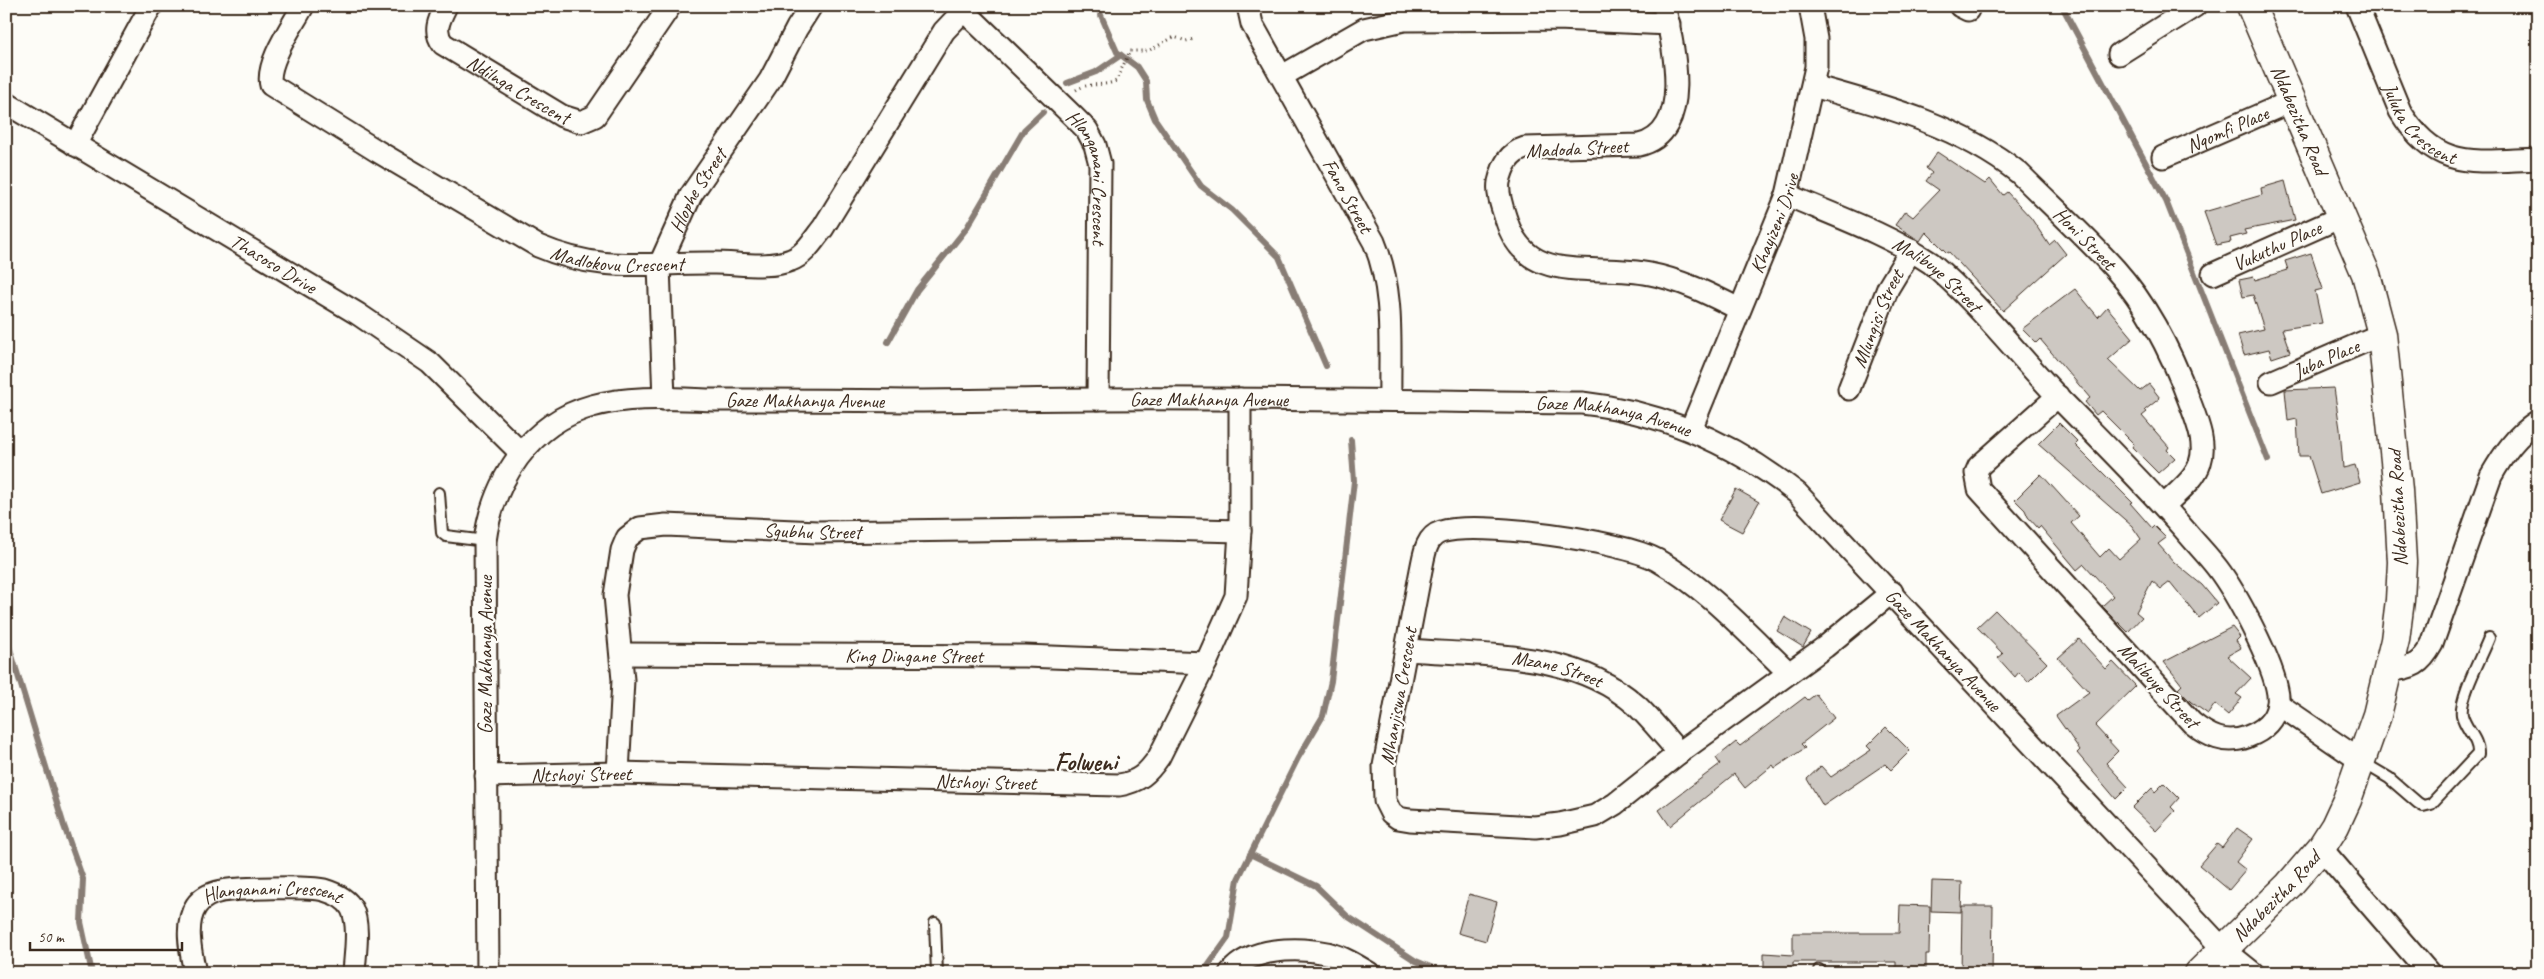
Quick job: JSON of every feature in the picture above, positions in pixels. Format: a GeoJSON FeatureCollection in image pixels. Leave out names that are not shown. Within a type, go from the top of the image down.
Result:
{"type":"FeatureCollection","features":[{"type":"Feature","properties":{"kind":"street","name":"Madlokovu Crescent"},"geometry":{"type":"LineString","coordinates":[[303,6],[271,69],[271,85],[538,246],[562,256],[619,266],[659,266],[692,262],[781,263],[799,256],[823,228],[944,31],[961,9]]}},
{"type":"Feature","properties":{"kind":"street","name":"Ndilnga Crescent"},"geometry":{"type":"LineString","coordinates":[[446,6],[437,28],[438,38],[443,44],[562,116],[580,122],[595,116],[670,6]]}},
{"type":"Feature","properties":{"kind":"street","name":"Hlophe Street"},"geometry":{"type":"LineString","coordinates":[[664,399],[659,266],[691,195],[770,80],[797,28],[811,6]]}},
{"type":"Feature","properties":{"kind":"street","name":"Fano Street"},"geometry":{"type":"LineString","coordinates":[[1248,6],[1252,24],[1382,261],[1389,303],[1390,400]]}},
{"type":"Feature","properties":{"kind":"street","name":"Khayizeni Drive"},"geometry":{"type":"LineString","coordinates":[[1691,429],[1787,195],[1813,86],[1816,39],[1810,6]]}},
{"type":"Feature","properties":{"kind":"street"},"geometry":{"type":"LineString","coordinates":[[2118,54],[2195,6]]}},
{"type":"Feature","properties":{"kind":"street","name":"Ndabezitha Road"},"geometry":{"type":"LineString","coordinates":[[2199,973],[2289,885],[2321,848],[2347,800],[2389,671],[2395,640],[2402,562],[2398,490],[2382,334],[2366,274],[2250,6]]}},
{"type":"Feature","properties":{"kind":"street","name":"Juluka Crescent"},"geometry":{"type":"LineString","coordinates":[[2357,6],[2400,111],[2427,146],[2445,156],[2460,160],[2538,160]]}},
{"type":"Feature","properties":{"kind":"street"},"geometry":{"type":"LineString","coordinates":[[75,145],[146,8]]}},
{"type":"Feature","properties":{"kind":"street","name":"Hlanganani Crescent"},"geometry":{"type":"LineString","coordinates":[[961,9],[1087,130],[1095,145],[1100,164],[1098,399]]}},
{"type":"Feature","properties":{"kind":"street"},"geometry":{"type":"LineString","coordinates":[[1282,76],[1364,29],[1404,20],[1558,19],[1666,15]]}},
{"type":"Feature","properties":{"kind":"street","name":"Madoda Street"},"geometry":{"type":"LineString","coordinates":[[1666,15],[1673,47],[1675,94],[1672,116],[1660,136],[1652,142],[1639,145],[1525,148],[1516,151],[1509,157],[1502,170],[1499,197],[1509,231],[1517,244],[1542,264],[1648,273],[1706,292],[1739,309]]}},
{"type":"Feature","properties":{"kind":"street","name":"Honi Street"},"geometry":{"type":"LineString","coordinates":[[1813,86],[1900,112],[1943,128],[2002,159],[2019,173],[2116,270],[2139,301],[2161,336],[2179,372],[2201,435],[2200,463],[2194,476],[2164,506]]}},
{"type":"Feature","properties":{"kind":"street","name":"Nqomfi Place"},"geometry":{"type":"LineString","coordinates":[[2163,157],[2292,101]]}},
{"type":"Feature","properties":{"kind":"street","name":"Thasoso Drive"},"geometry":{"type":"LineString","coordinates":[[6,103],[358,314],[430,363],[521,453]]}},
{"type":"Feature","properties":{"kind":"street","name":"Malibuye Street"},"geometry":{"type":"LineString","coordinates":[[1787,195],[1911,250],[1943,273],[2164,506],[2220,572],[2235,595],[2274,676],[2278,690],[2278,704],[2268,726],[2257,733],[2240,740],[2221,740],[2206,734],[2192,722],[1979,489],[1976,473],[1979,466],[2058,396]]}},
{"type":"Feature","properties":{"kind":"street","name":"Vukuthu Place"},"geometry":{"type":"LineString","coordinates":[[2213,274],[2341,217]]}},
{"type":"Feature","properties":{"kind":"street","name":"Mlungisi Street"},"geometry":{"type":"LineString","coordinates":[[1849,390],[1888,288],[1911,250]]}},
{"type":"Feature","properties":{"kind":"street","name":"Juba Place"},"geometry":{"type":"LineString","coordinates":[[2271,382],[2382,334]]}},
{"type":"Feature","properties":{"kind":"street","name":"Gaze Makhanya Avenue"},"geometry":{"type":"LineString","coordinates":[[488,973],[485,540],[488,514],[497,490],[521,453],[550,426],[591,406],[614,402],[664,399],[922,401],[1240,399],[1582,403],[1614,406],[1644,413],[1691,429],[1765,468],[1798,493],[2223,949],[2253,973]]}},
{"type":"Feature","properties":{"kind":"street","name":"Ntshoyi Street"},"geometry":{"type":"LineString","coordinates":[[486,776],[618,773],[1130,784],[1150,771],[1159,757],[1206,663],[1236,596],[1240,531],[1240,399]]}},
{"type":"Feature","properties":{"kind":"street"},"geometry":{"type":"LineString","coordinates":[[2389,671],[2409,668],[2425,657],[2432,644],[2491,476],[2509,448],[2538,420]]}},
{"type":"Feature","properties":{"kind":"street","name":"Sgubhu Street"},"geometry":{"type":"LineString","coordinates":[[618,773],[622,701],[622,654],[615,613],[615,595],[622,550],[627,538],[634,530],[651,526],[817,532],[1118,528],[1240,531]]}},
{"type":"Feature","properties":{"kind":"street","name":"Mhanjiswa Crescent"},"geometry":{"type":"LineString","coordinates":[[1789,673],[1727,614],[1689,582],[1657,560],[1640,552],[1610,544],[1570,538],[1479,529],[1440,532],[1432,538],[1426,547],[1421,570],[1384,766],[1385,801],[1391,813],[1398,818],[1506,827],[1535,826],[1596,816],[1615,804],[1679,753],[1825,648],[1892,592]]}},
{"type":"Feature","properties":{"kind":"street","name":"Mzane Street"},"geometry":{"type":"LineString","coordinates":[[1407,650],[1559,664],[1615,689],[1636,706],[1679,753]]}},
{"type":"Feature","properties":{"kind":"street","name":"King Dingane Street"},"geometry":{"type":"LineString","coordinates":[[622,654],[1025,656],[1206,663]]}},
{"type":"Feature","properties":{"kind":"street"},"geometry":{"type":"LineString","coordinates":[[2278,704],[2361,761]]}},
{"type":"Feature","properties":{"kind":"street"},"geometry":{"type":"LineString","coordinates":[[2321,848],[2429,973]]}},
{"type":"Feature","properties":{"kind":"street","name":"Hlanganani Crescent"},"geometry":{"type":"LineString","coordinates":[[195,973],[190,948],[191,920],[196,905],[204,898],[223,891],[315,888],[339,896],[352,909],[355,919],[354,973]]}},
{"type":"Feature","properties":{"kind":"street"},"geometry":{"type":"LineString","coordinates":[[1230,973],[1236,965],[1248,959],[1266,953],[1287,951],[1311,951],[1329,954],[1363,971]]}},
{"type":"Feature","properties":{"kind":"lane"},"geometry":{"type":"LineString","coordinates":[[439,492],[442,533],[446,536],[485,540]]}},
{"type":"Feature","properties":{"kind":"lane"},"geometry":{"type":"LineString","coordinates":[[2361,761],[2389,778],[2423,806],[2431,804],[2478,754],[2477,744],[2465,724],[2462,711],[2489,638]]}},
{"type":"Feature","properties":{"kind":"lane"},"geometry":{"type":"LineString","coordinates":[[935,923],[937,973]]}},
{"type":"Feature","properties":{"kind":"path"},"geometry":{"type":"LineString","coordinates":[[1061,105],[1074,91],[1083,85],[1107,86],[1116,81],[1130,51],[1148,51],[1174,37],[1186,41],[1194,39]]}},
{"type":"Feature","properties":{"kind":"building"},"geometry":{"type":"Polygon","coordinates":[[[1937,152],[1985,184],[1990,179],[2003,195],[2007,192],[2031,218],[2049,245],[2055,240],[2066,254],[2003,311],[1949,252],[1947,253],[1926,232],[1920,241],[1895,225],[1905,211],[1913,217],[1939,190],[1926,181],[1932,173],[1926,168],[1937,152]]]}},
{"type":"Feature","properties":{"kind":"building"},"geometry":{"type":"Polygon","coordinates":[[[2285,181],[2295,220],[2244,230],[2246,234],[2230,238],[2231,242],[2216,245],[2204,212],[2262,195],[2261,188],[2285,181]]]}},
{"type":"Feature","properties":{"kind":"building"},"geometry":{"type":"Polygon","coordinates":[[[2311,253],[2323,289],[2315,291],[2322,323],[2282,329],[2290,352],[2272,358],[2269,349],[2244,355],[2238,335],[2264,329],[2253,295],[2243,297],[2239,280],[2254,277],[2255,280],[2288,270],[2285,261],[2311,253]]]}},
{"type":"Feature","properties":{"kind":"building"},"geometry":{"type":"Polygon","coordinates":[[[2075,289],[2098,317],[2107,307],[2133,338],[2108,360],[2140,391],[2149,384],[2160,398],[2145,410],[2147,412],[2142,416],[2169,447],[2167,450],[2175,458],[2158,473],[2132,447],[2134,444],[2101,411],[2096,415],[2085,402],[2090,398],[2040,339],[2036,343],[2022,329],[2075,289]]]}},
{"type":"Feature","properties":{"kind":"building"},"geometry":{"type":"Polygon","coordinates":[[[2334,388],[2343,468],[2355,465],[2360,482],[2321,494],[2309,456],[2299,456],[2297,419],[2288,421],[2285,390],[2334,388]]]}},
{"type":"Feature","properties":{"kind":"building"},"geometry":{"type":"Polygon","coordinates":[[[2059,423],[2078,442],[2075,445],[2132,502],[2130,503],[2152,528],[2154,526],[2166,538],[2158,544],[2174,562],[2202,585],[2217,603],[2199,618],[2170,582],[2161,589],[2152,581],[2136,612],[2142,617],[2128,632],[2102,606],[2113,596],[2084,564],[2077,570],[2040,526],[2038,528],[2028,517],[2025,510],[2015,500],[2041,474],[2079,516],[2071,523],[2100,557],[2109,548],[2119,559],[2141,539],[2132,526],[2038,444],[2059,423]]]}},
{"type":"Feature","properties":{"kind":"building"},"geometry":{"type":"Polygon","coordinates":[[[1736,489],[1759,502],[1742,532],[1719,520],[1736,489]]]}},
{"type":"Feature","properties":{"kind":"building"},"geometry":{"type":"Polygon","coordinates":[[[1995,610],[2047,663],[2028,682],[2019,672],[2015,677],[1998,658],[2003,654],[1977,627],[1995,610]]]}},
{"type":"Feature","properties":{"kind":"building"},"geometry":{"type":"Polygon","coordinates":[[[1785,617],[1811,633],[1803,647],[1777,631],[1785,617]]]}},
{"type":"Feature","properties":{"kind":"building"},"geometry":{"type":"Polygon","coordinates":[[[2232,627],[2240,637],[2236,641],[2241,648],[2227,656],[2251,678],[2236,694],[2242,698],[2228,715],[2215,704],[2208,714],[2191,702],[2178,689],[2182,685],[2164,662],[2232,627]]]}},
{"type":"Feature","properties":{"kind":"building"},"geometry":{"type":"Polygon","coordinates":[[[2079,639],[2106,669],[2113,662],[2136,686],[2095,726],[2118,751],[2106,763],[2128,787],[2116,799],[2077,753],[2080,750],[2056,716],[2089,692],[2058,658],[2079,639]]]}},
{"type":"Feature","properties":{"kind":"building"},"geometry":{"type":"Polygon","coordinates":[[[1816,694],[1834,718],[1801,744],[1805,748],[1775,768],[1773,765],[1745,788],[1734,774],[1670,826],[1659,810],[1720,764],[1716,758],[1736,742],[1740,746],[1805,697],[1808,700],[1816,694]]]}},
{"type":"Feature","properties":{"kind":"building"},"geometry":{"type":"Polygon","coordinates":[[[1886,727],[1910,751],[1891,770],[1885,764],[1823,806],[1807,779],[1821,766],[1831,777],[1871,750],[1867,746],[1886,727]]]}},
{"type":"Feature","properties":{"kind":"building"},"geometry":{"type":"Polygon","coordinates":[[[2164,783],[2179,798],[2171,807],[2175,811],[2156,831],[2132,808],[2152,788],[2155,792],[2164,783]]]}},
{"type":"Feature","properties":{"kind":"building"},"geometry":{"type":"Polygon","coordinates":[[[2237,828],[2253,839],[2236,862],[2246,870],[2229,890],[2199,865],[2217,844],[2222,848],[2237,828]]]}},
{"type":"Feature","properties":{"kind":"building"},"geometry":{"type":"Polygon","coordinates":[[[1932,881],[1962,882],[1961,912],[1931,911],[1932,881]]]}},
{"type":"Feature","properties":{"kind":"building"},"geometry":{"type":"Polygon","coordinates":[[[1469,894],[1497,902],[1486,941],[1458,933],[1469,894]]]}},
{"type":"Feature","properties":{"kind":"building"},"geometry":{"type":"Polygon","coordinates":[[[1900,905],[1930,906],[1929,954],[1926,954],[1926,973],[1896,973],[1896,962],[1793,962],[1793,973],[1764,973],[1764,953],[1793,955],[1793,933],[1899,933],[1900,905]]]}},
{"type":"Feature","properties":{"kind":"building"},"geometry":{"type":"Polygon","coordinates":[[[1962,906],[1993,906],[1992,973],[1961,973],[1962,906]]]}},
{"type":"Feature","properties":{"kind":"waterway"},"geometry":{"type":"LineString","coordinates":[[1097,6],[1117,52],[1137,67],[1146,81],[1147,100],[1155,119],[1201,186],[1232,210],[1279,257],[1326,366]]}},
{"type":"Feature","properties":{"kind":"waterway"},"geometry":{"type":"LineString","coordinates":[[2062,6],[2166,201],[2268,460]]}},
{"type":"Feature","properties":{"kind":"waterway"},"geometry":{"type":"LineString","coordinates":[[1067,83],[1096,72],[1121,55]]}},
{"type":"Feature","properties":{"kind":"waterway"},"geometry":{"type":"LineString","coordinates":[[888,342],[917,290],[966,229],[1024,130],[1043,112]]}},
{"type":"Feature","properties":{"kind":"waterway"},"geometry":{"type":"LineString","coordinates":[[1203,973],[1228,938],[1238,879],[1298,758],[1323,716],[1331,681],[1354,481],[1351,440]]}},
{"type":"Feature","properties":{"kind":"waterway"},"geometry":{"type":"LineString","coordinates":[[6,636],[64,826],[83,879],[81,922],[92,973]]}},
{"type":"Feature","properties":{"kind":"waterway"},"geometry":{"type":"LineString","coordinates":[[1250,854],[1316,886],[1347,916],[1416,961],[1445,973]]}},
{"type":"Feature","properties":{"kind":"district","name":"Folweni"},"geometry":{"type":"Point","coordinates":[1086,761]}}]}
